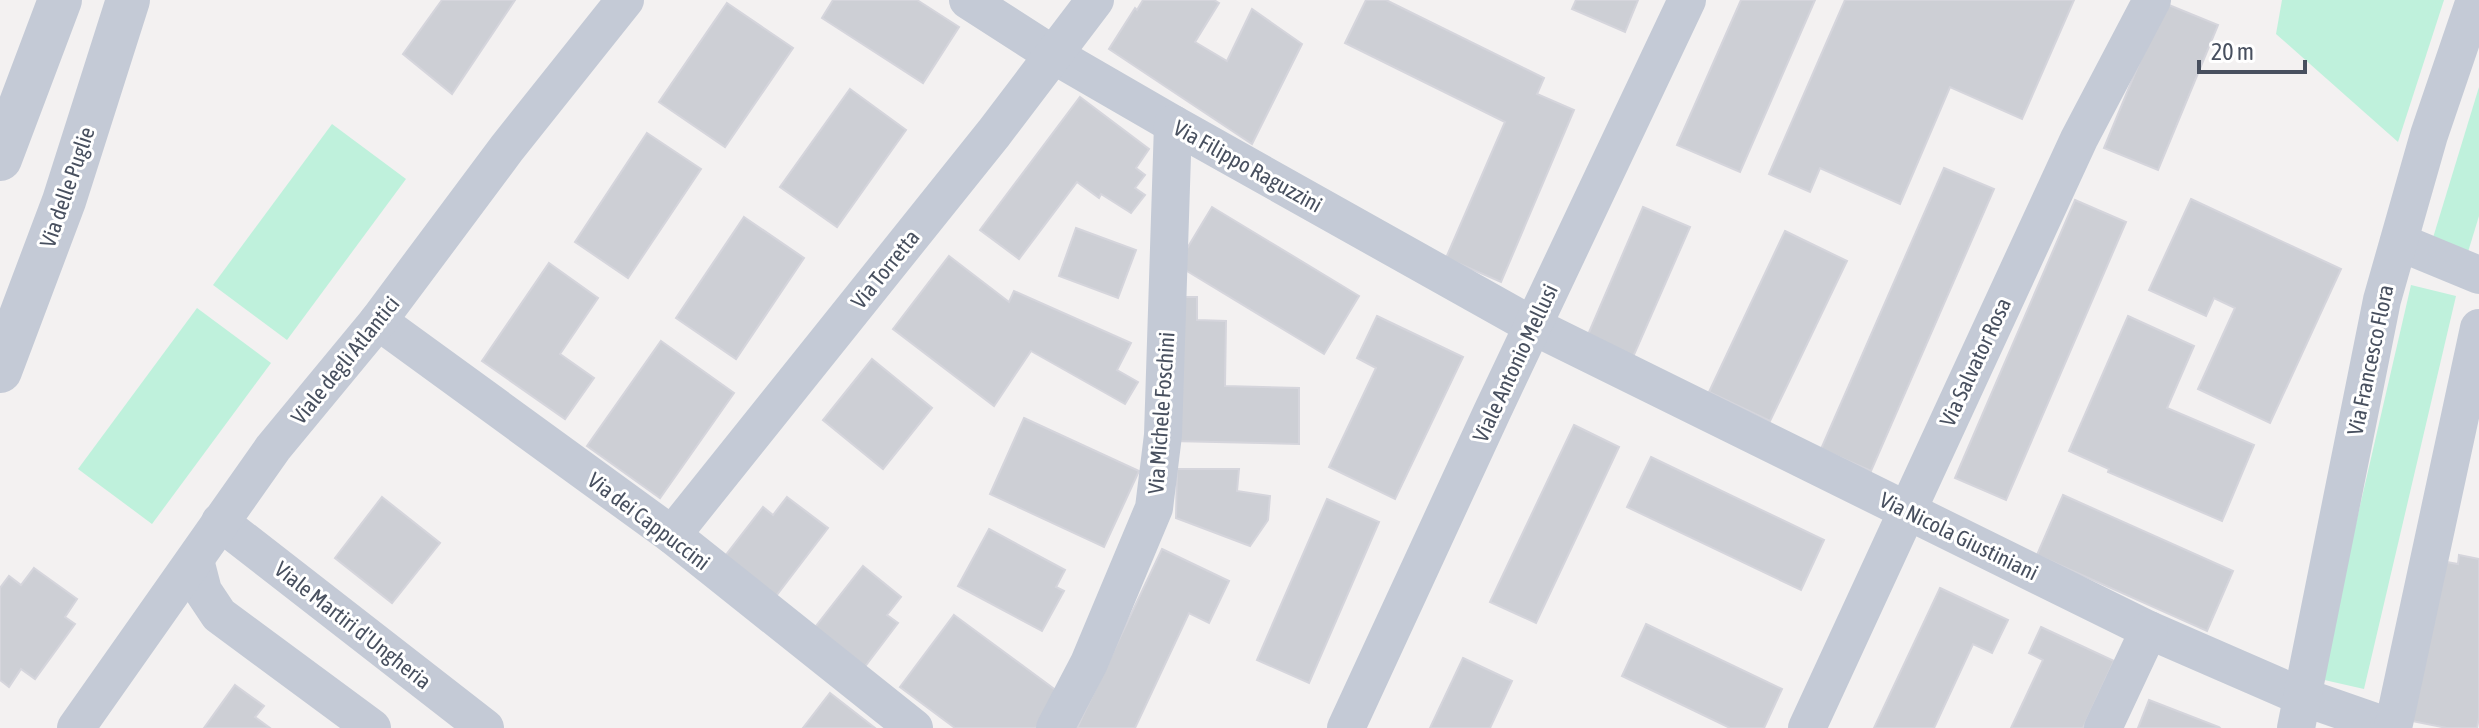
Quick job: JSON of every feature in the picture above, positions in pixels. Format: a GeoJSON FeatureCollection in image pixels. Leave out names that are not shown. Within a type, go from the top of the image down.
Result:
{"type":"FeatureCollection","features":[{"type":"Feature","properties":{"kind":"street"},"geometry":{"type":"LineString","coordinates":[[0,159],[60,0]]}},
{"type":"Feature","properties":{"kind":"street","name":"Via delle Puglie"},"geometry":{"type":"LineString","coordinates":[[0,371],[64,201],[128,0]]}},
{"type":"Feature","properties":{"kind":"street","name":"Viale degli Atlantici"},"geometry":{"type":"LineString","coordinates":[[76,728],[273,448],[378,321],[507,148],[625,0]]}},
{"type":"Feature","properties":{"kind":"street","name":"Via Filippo Raguzzini"},"geometry":{"type":"LineString","coordinates":[[968,0],[1052,54],[1173,124],[1533,326]]}},
{"type":"Feature","properties":{"kind":"street","name":"Via Torretta"},"geometry":{"type":"LineString","coordinates":[[672,535],[994,133],[1095,0]]}},
{"type":"Feature","properties":{"kind":"street","name":"Viale Antonio Mellusi"},"geometry":{"type":"LineString","coordinates":[[1346,728],[1687,0]]}},
{"type":"Feature","properties":{"kind":"street","name":"Via Salvator Rosa"},"geometry":{"type":"LineString","coordinates":[[1807,728],[2079,139],[2152,0]]}},
{"type":"Feature","properties":{"kind":"street","name":"Via Francesco Flora"},"geometry":{"type":"LineString","coordinates":[[2299,712],[2382,300],[2429,135],[2475,0]]}},
{"type":"Feature","properties":{"kind":"street","name":"Via Michele Foschini"},"geometry":{"type":"LineString","coordinates":[[1055,728],[1089,663],[1154,508],[1163,435],[1173,124]]}},
{"type":"Feature","properties":{"kind":"street"},"geometry":{"type":"LineString","coordinates":[[2399,242],[2479,275]]}},
{"type":"Feature","properties":{"kind":"street","name":"Via dei Cappuccini"},"geometry":{"type":"LineString","coordinates":[[378,321],[672,535],[914,728]]}},
{"type":"Feature","properties":{"kind":"street","name":"Via Nicola Giustiniani"},"geometry":{"type":"LineString","coordinates":[[1533,326],[2149,630],[2299,712],[2392,728]]}},
{"type":"Feature","properties":{"kind":"street"},"geometry":{"type":"LineString","coordinates":[[2392,728],[2479,328]]}},
{"type":"Feature","properties":{"kind":"street","name":"Viale Martiri d'Ungheria"},"geometry":{"type":"LineString","coordinates":[[220,522],[485,728]]}},
{"type":"Feature","properties":{"kind":"street"},"geometry":{"type":"LineString","coordinates":[[195,560],[203,591],[219,615],[372,728]]}},
{"type":"Feature","properties":{"kind":"street"},"geometry":{"type":"LineString","coordinates":[[2103,728],[2149,630]]}},
{"type":"Feature","properties":{"kind":"green space"},"geometry":{"type":"Polygon","coordinates":[[[2282,0],[2444,0],[2398,142],[2276,34],[2282,0]]]}},
{"type":"Feature","properties":{"kind":"green space"},"geometry":{"type":"Polygon","coordinates":[[[2479,87],[2479,216],[2468,252],[2432,241],[2479,87]]]}},
{"type":"Feature","properties":{"kind":"green space"},"geometry":{"type":"Polygon","coordinates":[[[332,124],[406,179],[287,340],[213,285],[332,124]]]}},
{"type":"Feature","properties":{"kind":"green space"},"geometry":{"type":"Polygon","coordinates":[[[2411,285],[2456,296],[2364,689],[2320,679],[2411,285]]]}},
{"type":"Feature","properties":{"kind":"green space"},"geometry":{"type":"Polygon","coordinates":[[[197,308],[271,363],[152,524],[78,469],[197,308]]]}},
{"type":"Feature","properties":{"kind":"building"},"geometry":{"type":"Polygon","coordinates":[[[442,0],[515,0],[452,94],[403,54],[442,0]]]}},
{"type":"Feature","properties":{"kind":"building"},"geometry":{"type":"Polygon","coordinates":[[[833,0],[917,0],[959,27],[923,83],[822,18],[833,0]]]}},
{"type":"Feature","properties":{"kind":"building"},"geometry":{"type":"Polygon","coordinates":[[[1143,0],[1214,0],[1219,3],[1195,42],[1227,61],[1252,9],[1302,44],[1252,144],[1109,49],[1143,0]]]}},
{"type":"Feature","properties":{"kind":"building"},"geometry":{"type":"Polygon","coordinates":[[[1366,0],[1386,0],[1544,78],[1537,94],[1574,110],[1501,282],[1446,258],[1505,122],[1345,43],[1366,0]]]}},
{"type":"Feature","properties":{"kind":"building"},"geometry":{"type":"Polygon","coordinates":[[[1576,0],[1638,0],[1625,32],[1572,9],[1576,0]]]}},
{"type":"Feature","properties":{"kind":"building"},"geometry":{"type":"Polygon","coordinates":[[[1741,0],[1815,0],[1740,172],[1677,145],[1741,0]]]}},
{"type":"Feature","properties":{"kind":"building"},"geometry":{"type":"Polygon","coordinates":[[[1845,0],[2074,0],[2022,119],[1950,87],[1900,204],[1820,168],[1810,192],[1769,174],[1845,0]]]}},
{"type":"Feature","properties":{"kind":"building"},"geometry":{"type":"Polygon","coordinates":[[[727,3],[793,48],[725,147],[659,102],[727,3]]]}},
{"type":"Feature","properties":{"kind":"building"},"geometry":{"type":"Polygon","coordinates":[[[2164,3],[2218,25],[2158,170],[2104,148],[2164,3]]]}},
{"type":"Feature","properties":{"kind":"building"},"geometry":{"type":"Polygon","coordinates":[[[850,89],[906,130],[837,227],[780,187],[850,89]]]}},
{"type":"Feature","properties":{"kind":"building"},"geometry":{"type":"Polygon","coordinates":[[[1080,97],[1149,149],[1136,168],[1145,175],[1135,188],[1145,195],[1131,213],[1101,194],[1099,198],[1077,182],[1019,259],[980,230],[1080,97]]]}},
{"type":"Feature","properties":{"kind":"building"},"geometry":{"type":"Polygon","coordinates":[[[647,133],[701,169],[628,278],[575,242],[647,133]]]}},
{"type":"Feature","properties":{"kind":"building"},"geometry":{"type":"Polygon","coordinates":[[[1944,168],[1994,189],[1871,471],[1821,449],[1944,168]]]}},
{"type":"Feature","properties":{"kind":"building"},"geometry":{"type":"Polygon","coordinates":[[[2191,199],[2341,269],[2270,423],[2198,389],[2235,308],[2214,298],[2206,316],[2149,290],[2191,199]]]}},
{"type":"Feature","properties":{"kind":"building"},"geometry":{"type":"Polygon","coordinates":[[[2075,200],[2126,222],[2006,500],[1955,478],[2075,200]]]}},
{"type":"Feature","properties":{"kind":"building"},"geometry":{"type":"Polygon","coordinates":[[[1212,207],[1359,296],[1324,354],[1177,265],[1212,207]]]}},
{"type":"Feature","properties":{"kind":"building"},"geometry":{"type":"Polygon","coordinates":[[[1643,207],[1690,227],[1633,357],[1587,337],[1643,207]]]}},
{"type":"Feature","properties":{"kind":"building"},"geometry":{"type":"Polygon","coordinates":[[[744,217],[804,258],[736,359],[676,318],[744,217]]]}},
{"type":"Feature","properties":{"kind":"building"},"geometry":{"type":"Polygon","coordinates":[[[1076,228],[1136,250],[1118,298],[1059,276],[1076,228]]]}},
{"type":"Feature","properties":{"kind":"building"},"geometry":{"type":"Polygon","coordinates":[[[1785,231],[1847,261],[1770,421],[1709,392],[1785,231]]]}},
{"type":"Feature","properties":{"kind":"building"},"geometry":{"type":"Polygon","coordinates":[[[949,256],[1009,302],[1014,291],[1131,343],[1117,370],[1138,382],[1125,404],[1031,351],[994,406],[893,329],[949,256]]]}},
{"type":"Feature","properties":{"kind":"building"},"geometry":{"type":"Polygon","coordinates":[[[549,263],[598,298],[560,354],[594,378],[565,419],[482,361],[549,263]]]}},
{"type":"Feature","properties":{"kind":"building"},"geometry":{"type":"Polygon","coordinates":[[[1175,297],[1197,297],[1197,320],[1226,321],[1225,386],[1299,388],[1299,444],[1172,441],[1175,297]]]}},
{"type":"Feature","properties":{"kind":"building"},"geometry":{"type":"Polygon","coordinates":[[[1377,316],[1463,357],[1395,499],[1329,467],[1376,368],[1357,358],[1377,316]]]}},
{"type":"Feature","properties":{"kind":"building"},"geometry":{"type":"Polygon","coordinates":[[[2128,316],[2194,346],[2167,408],[2254,445],[2222,521],[2108,472],[2109,469],[2069,451],[2128,316]]]}},
{"type":"Feature","properties":{"kind":"building"},"geometry":{"type":"Polygon","coordinates":[[[661,341],[734,393],[660,498],[587,446],[661,341]]]}},
{"type":"Feature","properties":{"kind":"building"},"geometry":{"type":"Polygon","coordinates":[[[872,359],[932,408],[883,469],[823,420],[872,359]]]}},
{"type":"Feature","properties":{"kind":"building"},"geometry":{"type":"Polygon","coordinates":[[[1024,418],[1139,471],[1104,547],[990,494],[1024,418]]]}},
{"type":"Feature","properties":{"kind":"building"},"geometry":{"type":"Polygon","coordinates":[[[1574,425],[1619,447],[1536,623],[1490,602],[1574,425]]]}},
{"type":"Feature","properties":{"kind":"building"},"geometry":{"type":"Polygon","coordinates":[[[1651,457],[1824,540],[1801,590],[1627,507],[1651,457]]]}},
{"type":"Feature","properties":{"kind":"building"},"geometry":{"type":"Polygon","coordinates":[[[1177,469],[1239,469],[1237,491],[1270,496],[1268,520],[1250,546],[1176,518],[1177,469]]]}},
{"type":"Feature","properties":{"kind":"building"},"geometry":{"type":"Polygon","coordinates":[[[2063,495],[2233,571],[2207,631],[2037,555],[2063,495]]]}},
{"type":"Feature","properties":{"kind":"building"},"geometry":{"type":"Polygon","coordinates":[[[382,497],[440,543],[392,603],[335,558],[382,497]]]}},
{"type":"Feature","properties":{"kind":"building"},"geometry":{"type":"Polygon","coordinates":[[[787,497],[828,528],[776,596],[725,556],[763,507],[773,515],[787,497]]]}},
{"type":"Feature","properties":{"kind":"building"},"geometry":{"type":"Polygon","coordinates":[[[1327,499],[1379,522],[1309,683],[1257,660],[1327,499]]]}},
{"type":"Feature","properties":{"kind":"building"},"geometry":{"type":"Polygon","coordinates":[[[989,529],[1065,570],[1056,587],[1064,591],[1042,631],[958,586],[989,529]]]}},
{"type":"Feature","properties":{"kind":"building"},"geometry":{"type":"Polygon","coordinates":[[[1162,549],[1229,581],[1209,623],[1189,613],[1135,728],[1077,728],[1162,549]]]}},
{"type":"Feature","properties":{"kind":"building"},"geometry":{"type":"Polygon","coordinates":[[[2459,555],[2479,559],[2477,728],[2447,728],[2402,719],[2435,560],[2458,564],[2459,555]]]}},
{"type":"Feature","properties":{"kind":"building"},"geometry":{"type":"Polygon","coordinates":[[[863,566],[901,597],[887,615],[898,623],[860,673],[809,635],[863,566]]]}},
{"type":"Feature","properties":{"kind":"building"},"geometry":{"type":"Polygon","coordinates":[[[34,568],[77,599],[65,617],[75,624],[35,679],[21,669],[9,687],[0,680],[0,588],[9,576],[21,585],[34,568]]]}},
{"type":"Feature","properties":{"kind":"building"},"geometry":{"type":"Polygon","coordinates":[[[1940,588],[2008,620],[1992,653],[1973,644],[1934,728],[1874,728],[1940,588]]]}},
{"type":"Feature","properties":{"kind":"building"},"geometry":{"type":"Polygon","coordinates":[[[954,615],[1061,694],[1036,728],[955,728],[900,687],[954,615]]]}},
{"type":"Feature","properties":{"kind":"building"},"geometry":{"type":"Polygon","coordinates":[[[1646,624],[1782,689],[1764,728],[1730,728],[1622,676],[1646,624]]]}},
{"type":"Feature","properties":{"kind":"building"},"geometry":{"type":"Polygon","coordinates":[[[2041,627],[2114,661],[2083,728],[2011,728],[2043,660],[2029,653],[2041,627]]]}},
{"type":"Feature","properties":{"kind":"building"},"geometry":{"type":"Polygon","coordinates":[[[1463,658],[1512,681],[1490,728],[1430,728],[1463,658]]]}},
{"type":"Feature","properties":{"kind":"building"},"geometry":{"type":"Polygon","coordinates":[[[235,685],[264,706],[255,717],[270,728],[204,728],[235,685]]]}},
{"type":"Feature","properties":{"kind":"building"},"geometry":{"type":"Polygon","coordinates":[[[830,693],[875,728],[803,728],[830,693]]]}},
{"type":"Feature","properties":{"kind":"building"},"geometry":{"type":"Polygon","coordinates":[[[2149,700],[2219,727],[2220,728],[2138,728],[2149,700]]]}}]}
